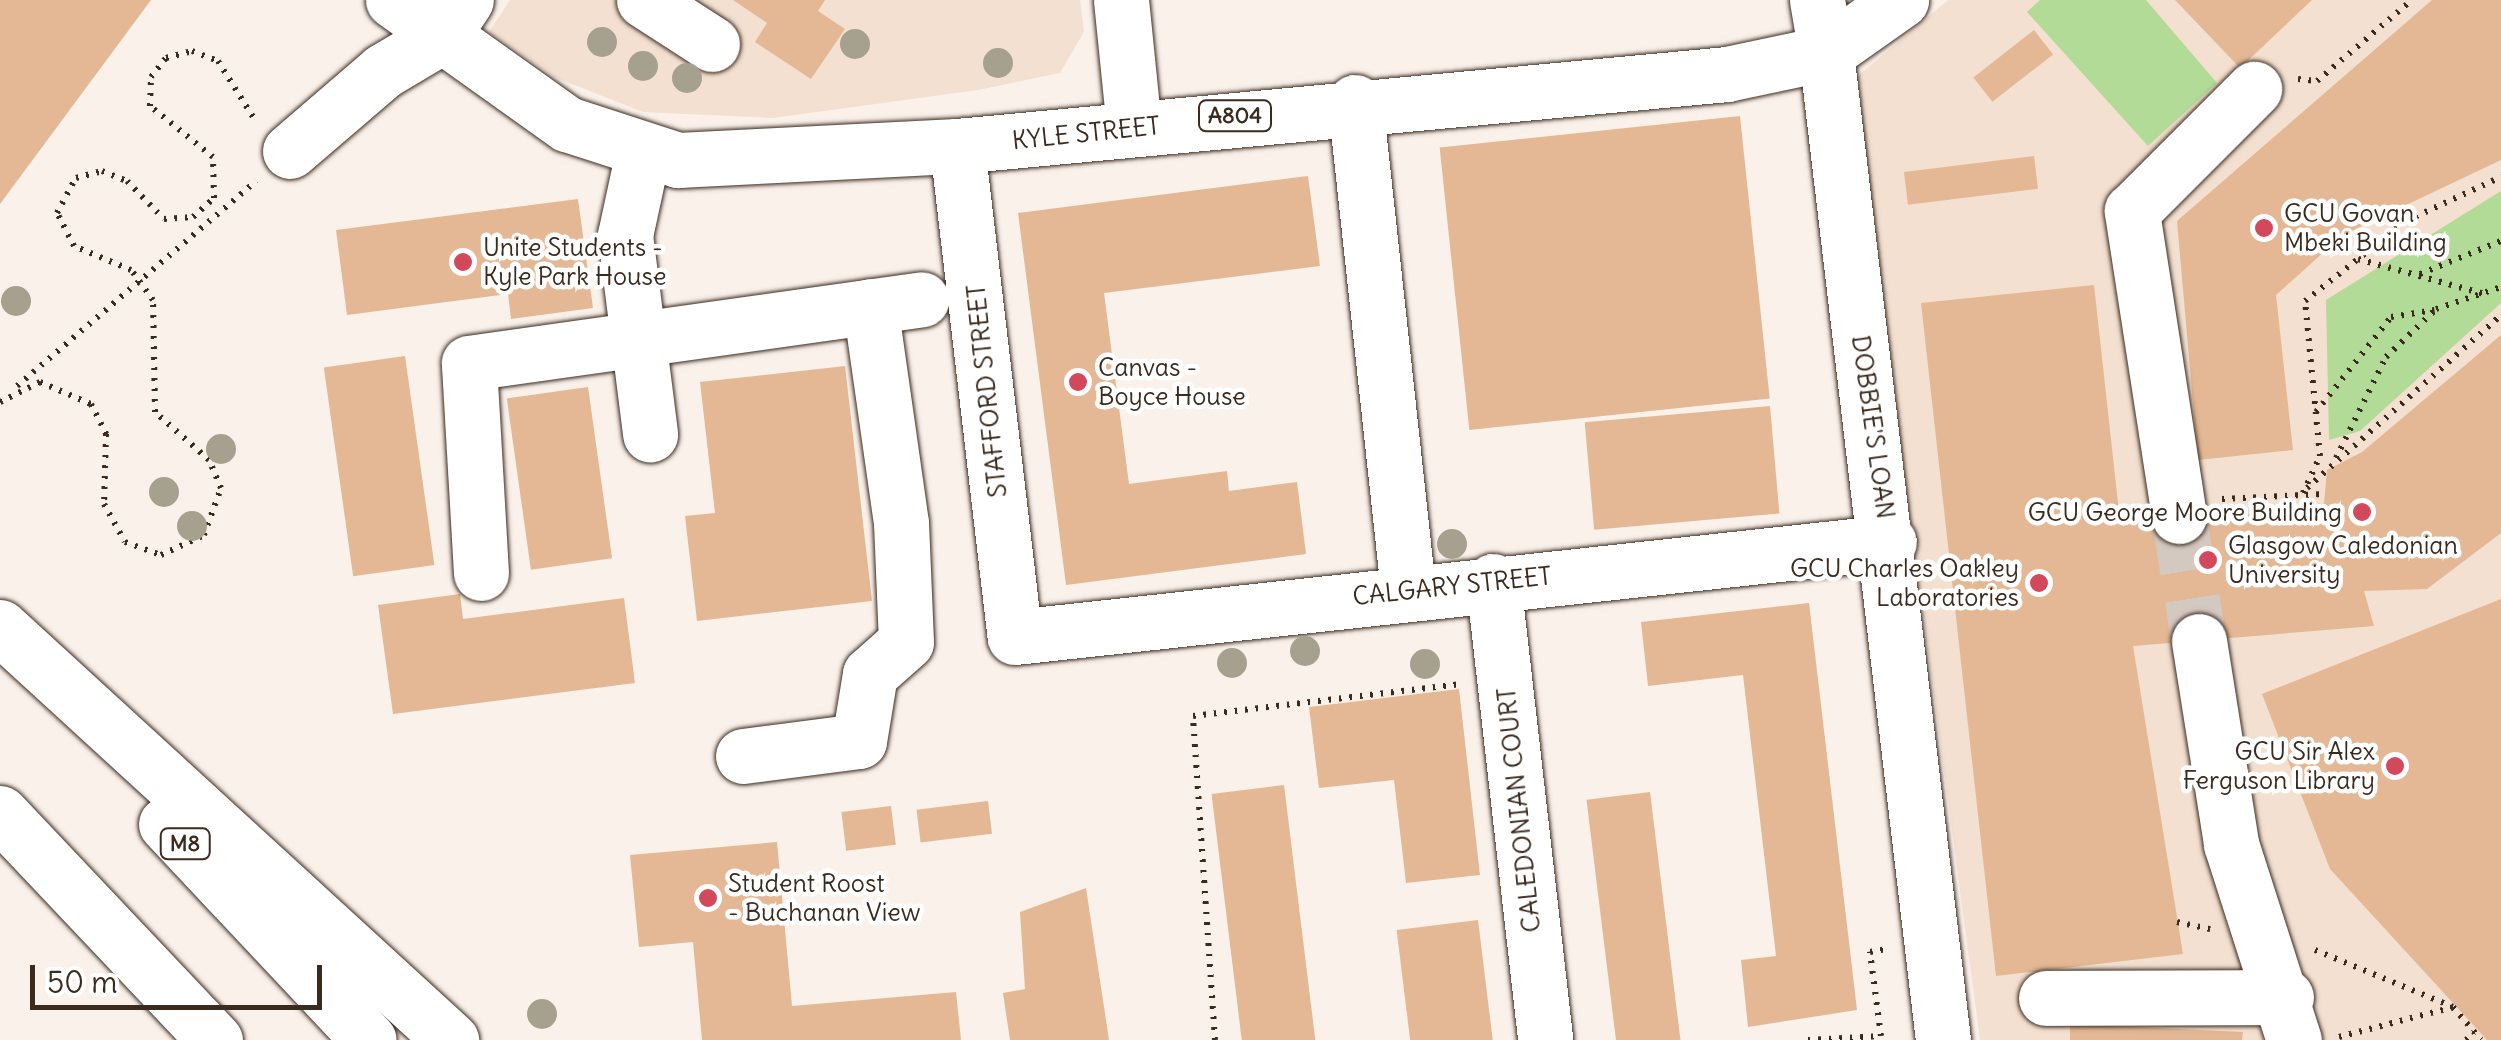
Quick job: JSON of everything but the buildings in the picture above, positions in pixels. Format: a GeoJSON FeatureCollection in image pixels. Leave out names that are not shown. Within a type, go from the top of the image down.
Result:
{"type":"FeatureCollection","features":[{"type":"Feature","properties":{"kind":"main road","name":"A804"},"geometry":{"type":"LineString","coordinates":[[392,0],[454,18],[567,124],[643,152]]}},
{"type":"Feature","properties":{"kind":"main road"},"geometry":{"type":"LineString","coordinates":[[644,0],[712,44]]}},
{"type":"Feature","properties":{"kind":"main road"},"geometry":{"type":"LineString","coordinates":[[1121,0],[1134,128]]}},
{"type":"Feature","properties":{"kind":"main road","name":"DOBBIE'S LOAN"},"geometry":{"type":"LineString","coordinates":[[1817,0],[1889,542],[1943,1040]]}},
{"type":"Feature","properties":{"kind":"main road"},"geometry":{"type":"LineString","coordinates":[[1826,53],[1900,0]]}},
{"type":"Feature","properties":{"kind":"main road"},"geometry":{"type":"LineString","coordinates":[[290,151],[383,71],[454,18]]}},
{"type":"Feature","properties":{"kind":"main road","name":"KYLE STREET"},"geometry":{"type":"LineString","coordinates":[[643,152],[744,162],[957,146],[1355,102],[1727,74],[1826,53]]}},
{"type":"Feature","properties":{"kind":"main road"},"geometry":{"type":"LineString","coordinates":[[2178,509],[2132,211],[2254,89]]}},
{"type":"Feature","properties":{"kind":"main road"},"geometry":{"type":"LineString","coordinates":[[1355,102],[1408,590]]}},
{"type":"Feature","properties":{"kind":"main road","name":"STAFFORD STREET"},"geometry":{"type":"LineString","coordinates":[[957,146],[1014,636]]}},
{"type":"Feature","properties":{"kind":"main road"},"geometry":{"type":"LineString","coordinates":[[643,152],[626,235],[650,434]]}},
{"type":"Feature","properties":{"kind":"main road"},"geometry":{"type":"LineString","coordinates":[[482,573],[469,363],[896,302],[906,642],[870,674],[858,740],[743,756]]}},
{"type":"Feature","properties":{"kind":"main road","name":"CALGARY STREET"},"geometry":{"type":"LineString","coordinates":[[1014,636],[1493,580],[1889,542]]}},
{"type":"Feature","properties":{"kind":"main road","name":"CALEDONIAN COURT"},"geometry":{"type":"LineString","coordinates":[[1493,580],[1545,1040]]}},
{"type":"Feature","properties":{"kind":"main road"},"geometry":{"type":"LineString","coordinates":[[0,627],[451,1040]]}},
{"type":"Feature","properties":{"kind":"main road"},"geometry":{"type":"LineString","coordinates":[[2046,998],[2290,1019],[2232,844],[2199,641]]}},
{"type":"Feature","properties":{"kind":"main road","name":"M8"},"geometry":{"type":"LineString","coordinates":[[0,647],[369,1040]]}},
{"type":"Feature","properties":{"kind":"main road"},"geometry":{"type":"LineString","coordinates":[[0,812],[214,1040]]}},
{"type":"Feature","properties":{"kind":"main road"},"geometry":{"type":"LineString","coordinates":[[0,832],[172,1040]]}},
{"type":"Feature","properties":{"kind":"path"},"geometry":{"type":"LineString","coordinates":[[2254,89],[2284,78],[2317,81],[2412,0]]}},
{"type":"Feature","properties":{"kind":"path"},"geometry":{"type":"LineString","coordinates":[[16,386],[54,383],[92,404],[106,434],[104,504],[125,542],[161,554],[204,535],[221,488],[209,460],[155,412],[157,316],[140,280],[66,239],[57,213],[66,187],[102,171],[127,181],[164,219],[205,209],[218,185],[212,157],[150,106],[151,78],[166,58],[192,51],[218,61],[237,102],[290,151]]}},
{"type":"Feature","properties":{"kind":"path"},"geometry":{"type":"LineString","coordinates":[[2302,493],[2320,456],[2305,301],[2406,222],[2501,177]]}},
{"type":"Feature","properties":{"kind":"path"},"geometry":{"type":"LineString","coordinates":[[0,402],[249,186]]}},
{"type":"Feature","properties":{"kind":"path"},"geometry":{"type":"LineString","coordinates":[[205,209],[212,218]]}},
{"type":"Feature","properties":{"kind":"path"},"geometry":{"type":"LineString","coordinates":[[2419,274],[2501,241]]}},
{"type":"Feature","properties":{"kind":"path"},"geometry":{"type":"LineString","coordinates":[[2358,259],[2485,294]]}},
{"type":"Feature","properties":{"kind":"path"},"geometry":{"type":"LineString","coordinates":[[2316,412],[2390,317],[2436,310],[2501,287]]}},
{"type":"Feature","properties":{"kind":"path"},"geometry":{"type":"LineString","coordinates":[[2335,460],[2386,357],[2436,310]]}},
{"type":"Feature","properties":{"kind":"path"},"geometry":{"type":"LineString","coordinates":[[2302,493],[2501,315]]}},
{"type":"Feature","properties":{"kind":"path"},"geometry":{"type":"LineString","coordinates":[[2178,509],[2302,493],[2325,494]]}},
{"type":"Feature","properties":{"kind":"path"},"geometry":{"type":"LineString","coordinates":[[1215,1040],[1194,716],[1504,679]]}},
{"type":"Feature","properties":{"kind":"path"},"geometry":{"type":"LineString","coordinates":[[1808,1040],[1882,1036],[1870,952],[1933,943]]}},
{"type":"Feature","properties":{"kind":"path"},"geometry":{"type":"LineString","coordinates":[[2328,1040],[2453,1007],[2482,1040]]}},
{"type":"Feature","properties":{"kind":"path"},"geometry":{"type":"LineString","coordinates":[[2466,1040],[2474,1032]]}},
{"type":"Feature","properties":{"kind":"shaded area"},"geometry":{"type":"Polygon","coordinates":[[[510,0],[1080,0],[1084,32],[1060,73],[978,90],[773,118],[643,112],[554,77],[489,32],[510,0]]]}},
{"type":"Feature","properties":{"kind":"shaded area","name":"Glasgow Caledonian University"},"geometry":{"type":"Polygon","coordinates":[[[1948,0],[2501,0],[2501,1040],[1980,1040],[1852,81],[1948,0]]]}},
{"type":"Feature","properties":{"kind":"green space"},"geometry":{"type":"Polygon","coordinates":[[[2040,0],[2146,0],[2217,83],[2148,146],[2027,12],[2040,0]]]}},
{"type":"Feature","properties":{"kind":"green space"},"geometry":{"type":"Polygon","coordinates":[[[2501,191],[2501,303],[2360,431],[2329,440],[2326,300],[2501,191]]]}},
{"type":"Feature","properties":{"kind":"tunnel"},"geometry":{"type":"LineString","coordinates":[[2179,516],[2199,641]]}},
{"type":"Feature","properties":{"kind":"place","name":"GCU Govan Mbeki Building"},"geometry":{"type":"Point","coordinates":[2264,228]}},
{"type":"Feature","properties":{"kind":"place","name":"Unite Students - Kyle Park House"},"geometry":{"type":"Point","coordinates":[463,262]}},
{"type":"Feature","properties":{"kind":"place","name":"Canvas - Boyce House"},"geometry":{"type":"Point","coordinates":[1078,382]}},
{"type":"Feature","properties":{"kind":"place","name":"GCU George Moore Building"},"geometry":{"type":"Point","coordinates":[2362,512]}},
{"type":"Feature","properties":{"kind":"place","name":"Glasgow Caledonian University"},"geometry":{"type":"Point","coordinates":[2208,560]}},
{"type":"Feature","properties":{"kind":"place","name":"GCU Charles Oakley Laboratories"},"geometry":{"type":"Point","coordinates":[2039,583]}},
{"type":"Feature","properties":{"kind":"place","name":"GCU Sir Alex Ferguson Library"},"geometry":{"type":"Point","coordinates":[2395,766]}},
{"type":"Feature","properties":{"kind":"place","name":"Student Roost - Buchanan View"},"geometry":{"type":"Point","coordinates":[708,898]}}]}
